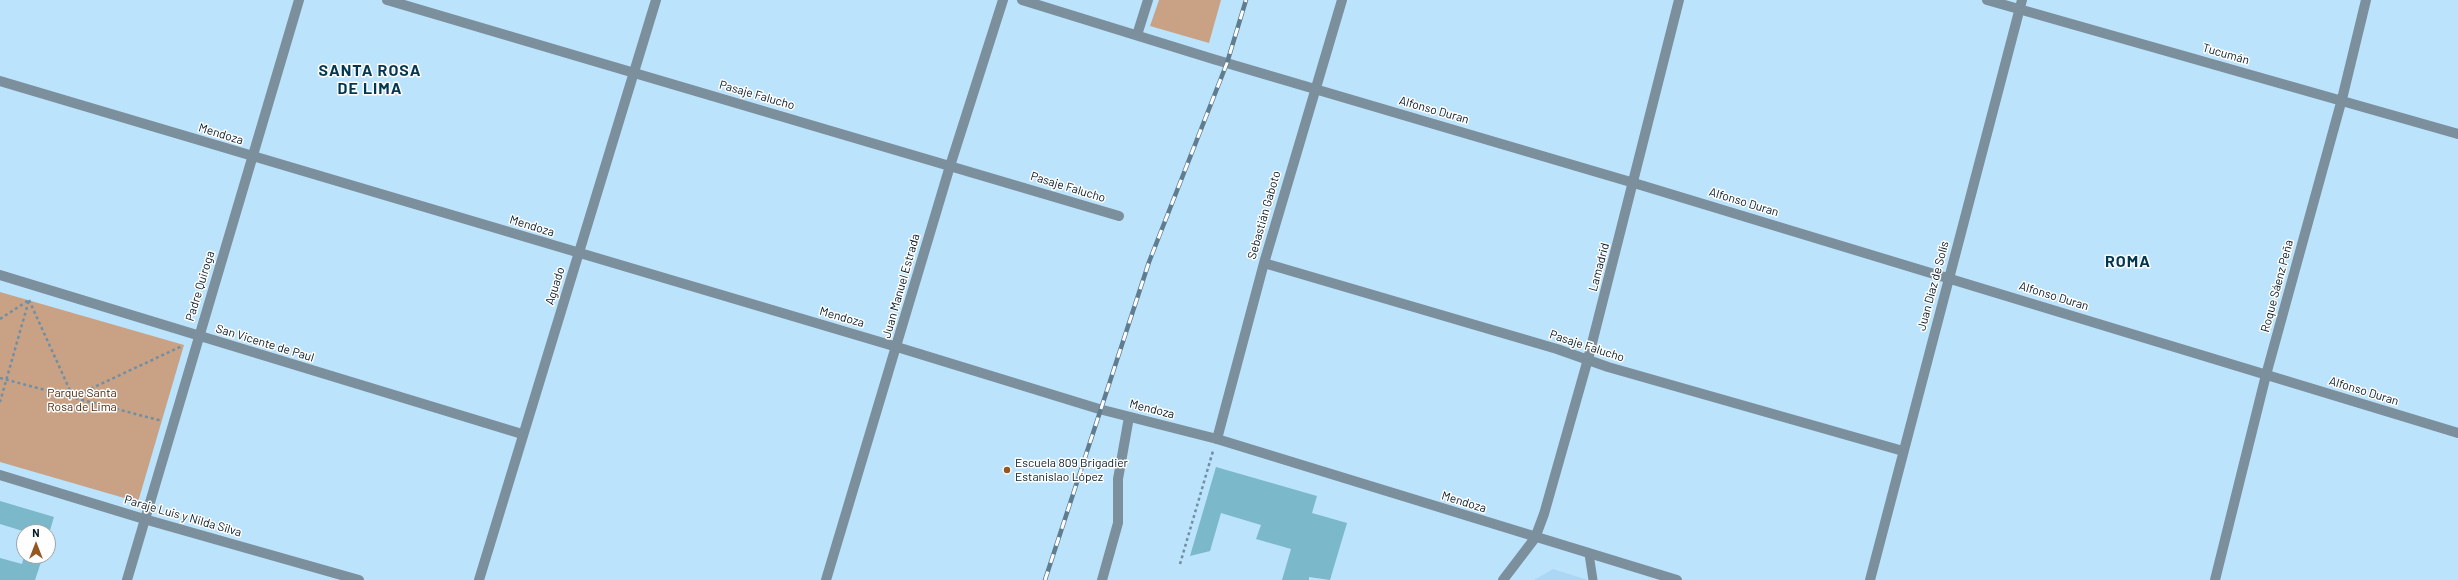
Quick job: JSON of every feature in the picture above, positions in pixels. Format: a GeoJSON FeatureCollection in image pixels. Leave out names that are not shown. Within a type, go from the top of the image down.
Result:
{"type":"FeatureCollection","features":[{"type":"Feature","properties":{"kind":"street","name":"Padre Quiroga"},"geometry":{"type":"LineString","coordinates":[[127,580],[299,0]]}},
{"type":"Feature","properties":{"kind":"street","name":"Pasaje Falucho"},"geometry":{"type":"LineString","coordinates":[[387,0],[1119,216]]}},
{"type":"Feature","properties":{"kind":"street","name":"Aguado"},"geometry":{"type":"LineString","coordinates":[[479,580],[522,434],[656,0]]}},
{"type":"Feature","properties":{"kind":"street","name":"Juan Manuel Estrada"},"geometry":{"type":"LineString","coordinates":[[826,580],[950,166],[1003,0]]}},
{"type":"Feature","properties":{"kind":"street","name":"Alfonso Duran"},"geometry":{"type":"LineString","coordinates":[[1022,0],[1634,182],[2458,433]]}},
{"type":"Feature","properties":{"kind":"street"},"geometry":{"type":"LineString","coordinates":[[1137,35],[1148,0]]}},
{"type":"Feature","properties":{"kind":"street","name":"Sebastián Gaboto"},"geometry":{"type":"LineString","coordinates":[[1216,438],[1314,88],[1342,0]]}},
{"type":"Feature","properties":{"kind":"street","name":"Lamadrid"},"geometry":{"type":"LineString","coordinates":[[1503,580],[1534,538],[1544,514],[1588,359],[1679,0]]}},
{"type":"Feature","properties":{"kind":"street","name":"Tucumán"},"geometry":{"type":"LineString","coordinates":[[1987,0],[2021,5],[2458,134]]}},
{"type":"Feature","properties":{"kind":"street","name":"Roque Sáenz Peña"},"geometry":{"type":"LineString","coordinates":[[2215,580],[2266,375],[2342,99],[2366,0]]}},
{"type":"Feature","properties":{"kind":"street","name":"Juan Díaz de Solís"},"geometry":{"type":"LineString","coordinates":[[1870,580],[2021,5]]}},
{"type":"Feature","properties":{"kind":"street","name":"Mendoza"},"geometry":{"type":"LineString","coordinates":[[0,81],[897,346],[1130,417],[1216,438],[1534,538],[1677,580]]}},
{"type":"Feature","properties":{"kind":"street","name":"Pasaje Falucho"},"geometry":{"type":"LineString","coordinates":[[1264,263],[1588,359],[1608,367],[1903,450]]}},
{"type":"Feature","properties":{"kind":"street","name":"San Vicente de Paul"},"geometry":{"type":"LineString","coordinates":[[0,275],[522,434]]}},
{"type":"Feature","properties":{"kind":"street"},"geometry":{"type":"LineString","coordinates":[[1102,580],[1118,523],[1118,479],[1130,417]]}},
{"type":"Feature","properties":{"kind":"street","name":"Paraje Luis y Nilda Silva"},"geometry":{"type":"LineString","coordinates":[[0,475],[144,519],[359,580]]}},
{"type":"Feature","properties":{"kind":"lane"},"geometry":{"type":"LineString","coordinates":[[1589,554],[1593,580]]}},
{"type":"Feature","properties":{"kind":"path"},"geometry":{"type":"LineString","coordinates":[[29,300],[73,397]]}},
{"type":"Feature","properties":{"kind":"path"},"geometry":{"type":"LineString","coordinates":[[0,319],[29,300]]}},
{"type":"Feature","properties":{"kind":"path"},"geometry":{"type":"LineString","coordinates":[[0,402],[29,300]]}},
{"type":"Feature","properties":{"kind":"path"},"geometry":{"type":"LineString","coordinates":[[73,397],[199,336]]}},
{"type":"Feature","properties":{"kind":"path"},"geometry":{"type":"LineString","coordinates":[[0,378],[162,421]]}},
{"type":"Feature","properties":{"kind":"path"},"geometry":{"type":"LineString","coordinates":[[1180,564],[1216,438]]}},
{"type":"Feature","properties":{"kind":"shaded area"},"geometry":{"type":"Polygon","coordinates":[[[1553,569],[1588,580],[1534,580],[1553,569]]]}},
{"type":"Feature","properties":{"kind":"green space"},"geometry":{"type":"Polygon","coordinates":[[[1159,0],[1221,0],[1209,43],[1150,26],[1159,0]]]}},
{"type":"Feature","properties":{"kind":"green space","name":"Parque Santa Rosa de Lima"},"geometry":{"type":"Polygon","coordinates":[[[0,292],[184,345],[138,502],[0,462],[0,292]]]}},
{"type":"Feature","properties":{"kind":"building"},"geometry":{"type":"Polygon","coordinates":[[[1216,467],[1317,496],[1312,513],[1347,523],[1330,580],[1309,577],[1309,580],[1282,580],[1291,549],[1256,539],[1261,525],[1221,513],[1210,551],[1190,556],[1216,467]]]}},
{"type":"Feature","properties":{"kind":"building"},"geometry":{"type":"Polygon","coordinates":[[[0,501],[54,517],[52,524],[16,524],[16,529],[0,524],[0,501]]]}},
{"type":"Feature","properties":{"kind":"building"},"geometry":{"type":"Polygon","coordinates":[[[0,558],[16,562],[16,564],[40,564],[35,580],[0,580],[0,558]]]}},
{"type":"Feature","properties":{"kind":"railway"},"geometry":{"type":"LineString","coordinates":[[1045,580],[1149,262],[1227,63],[1246,0]]}},
{"type":"Feature","properties":{"kind":"place","name":"Escuela 809 Brigadier Estanislao López"},"geometry":{"type":"Point","coordinates":[1007,470]}},
{"type":"Feature","properties":{"kind":"district","name":"SANTA ROSA DE LIMA"},"geometry":{"type":"Point","coordinates":[370,80]}},
{"type":"Feature","properties":{"kind":"district","name":"ROMA"},"geometry":{"type":"Point","coordinates":[2128,262]}}]}
